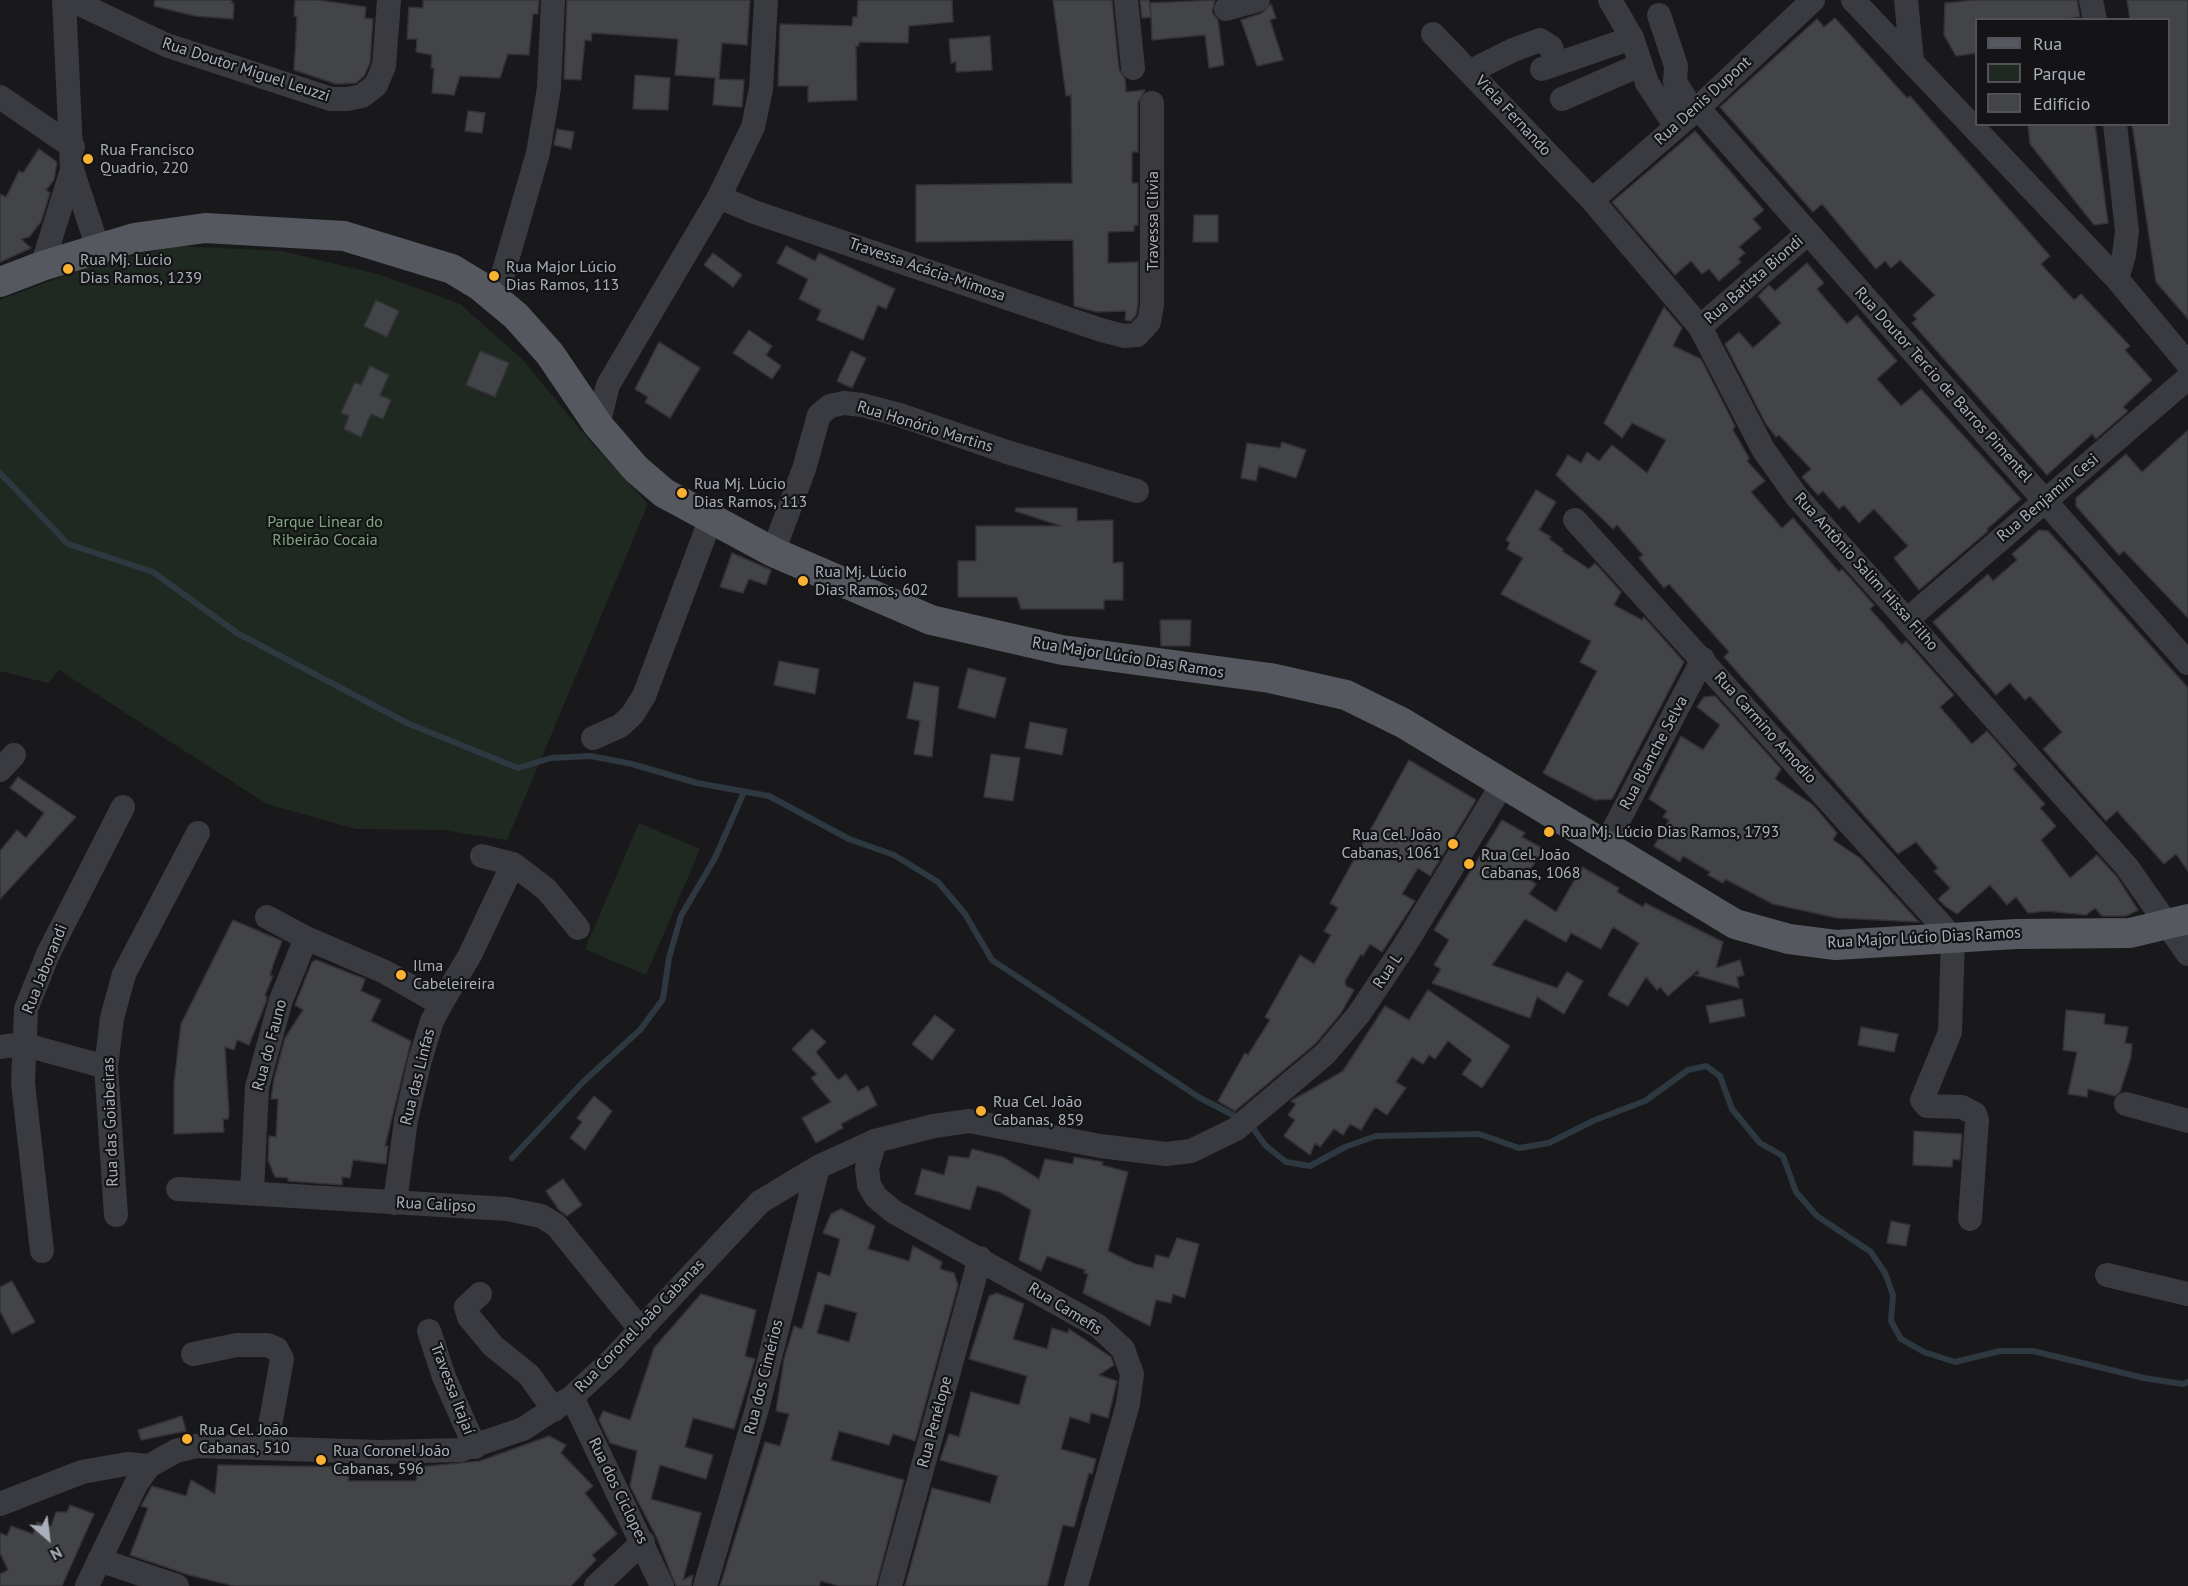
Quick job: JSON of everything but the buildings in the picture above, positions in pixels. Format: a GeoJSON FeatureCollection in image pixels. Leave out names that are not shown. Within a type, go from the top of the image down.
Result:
{"type":"FeatureCollection","features":[{"type":"Feature","properties":{"kind":"main road","name":"Rua Major Lúcio Dias Ramos"},"geometry":{"type":"LineString","coordinates":[[0,282],[42,266],[134,238],[205,228],[344,236],[452,268],[496,298],[550,354],[613,446],[664,494],[773,552],[931,620],[1062,650],[1270,678],[1346,695],[1402,723],[1735,924],[1789,939],[1836,945],[2016,934],[2130,933],[2178,922]]}},
{"type":"Feature","properties":{"kind":"street"},"geometry":{"type":"LineString","coordinates":[[64,0],[72,159],[98,248]]}},
{"type":"Feature","properties":{"kind":"street","name":"Rua Doutor Miguel Leuzzi"},"geometry":{"type":"LineString","coordinates":[[71,0],[166,45],[331,99],[362,96],[376,85],[384,66],[389,0]]}},
{"type":"Feature","properties":{"kind":"street"},"geometry":{"type":"LineString","coordinates":[[496,298],[538,153],[549,88],[553,0]]}},
{"type":"Feature","properties":{"kind":"street"},"geometry":{"type":"LineString","coordinates":[[598,425],[608,385],[719,197],[753,127],[760,89],[766,0]]}},
{"type":"Feature","properties":{"kind":"street"},"geometry":{"type":"LineString","coordinates":[[1126,0],[1133,68]]}},
{"type":"Feature","properties":{"kind":"street"},"geometry":{"type":"LineString","coordinates":[[1226,9],[1258,0]]}},
{"type":"Feature","properties":{"kind":"street"},"geometry":{"type":"LineString","coordinates":[[1610,0],[1632,38],[1647,83],[1676,127]]}},
{"type":"Feature","properties":{"kind":"street","name":"Rua Denis Dupont"},"geometry":{"type":"LineString","coordinates":[[1592,200],[1698,108],[1813,0]]}},
{"type":"Feature","properties":{"kind":"street"},"geometry":{"type":"LineString","coordinates":[[1853,0],[2117,279],[2188,364]]}},
{"type":"Feature","properties":{"kind":"street"},"geometry":{"type":"LineString","coordinates":[[1906,0],[1912,61]]}},
{"type":"Feature","properties":{"kind":"street"},"geometry":{"type":"LineString","coordinates":[[2091,0],[2095,18]]}},
{"type":"Feature","properties":{"kind":"street","name":"Rua Doutor Tercio de Barros Pimentel"},"geometry":{"type":"LineString","coordinates":[[1659,15],[1676,66],[1675,82],[1687,101],[1698,108],[2188,663]]}},
{"type":"Feature","properties":{"kind":"street","name":"Viela Fernando"},"geometry":{"type":"LineString","coordinates":[[1433,34],[1471,71],[1592,200]]}},
{"type":"Feature","properties":{"kind":"street"},"geometry":{"type":"LineString","coordinates":[[1471,71],[1513,50],[1540,40],[1551,47],[1549,67],[1632,38]]}},
{"type":"Feature","properties":{"kind":"street"},"geometry":{"type":"LineString","coordinates":[[1562,99],[1640,65]]}},
{"type":"Feature","properties":{"kind":"street"},"geometry":{"type":"LineString","coordinates":[[0,97],[72,159]]}},
{"type":"Feature","properties":{"kind":"street","name":"Travessa Clivia"},"geometry":{"type":"LineString","coordinates":[[1137,334],[1149,322],[1152,305],[1152,103]]}},
{"type":"Feature","properties":{"kind":"street"},"geometry":{"type":"LineString","coordinates":[[2115,126],[2127,231],[2124,255],[2117,279]]}},
{"type":"Feature","properties":{"kind":"street"},"geometry":{"type":"LineString","coordinates":[[42,266],[72,159]]}},
{"type":"Feature","properties":{"kind":"street","name":"Travessa Acácia-Mimosa"},"geometry":{"type":"LineString","coordinates":[[719,197],[754,212],[1101,330],[1124,336],[1137,334]]}},
{"type":"Feature","properties":{"kind":"street","name":"Rua Antônio Salim Hissa Filho"},"geometry":{"type":"LineString","coordinates":[[1592,200],[1700,327],[1762,448],[1797,497],[2178,922],[2188,954]]}},
{"type":"Feature","properties":{"kind":"street","name":"Rua Batista Biondi"},"geometry":{"type":"LineString","coordinates":[[1700,327],[1808,233]]}},
{"type":"Feature","properties":{"kind":"street","name":"Rua Benjamin Cesi"},"geometry":{"type":"LineString","coordinates":[[1908,619],[2188,378]]}},
{"type":"Feature","properties":{"kind":"street"},"geometry":{"type":"LineString","coordinates":[[575,392],[608,385]]}},
{"type":"Feature","properties":{"kind":"street","name":"Rua Honório Martins"},"geometry":{"type":"LineString","coordinates":[[773,552],[804,469],[819,415],[830,406],[844,403],[862,405],[900,415],[1007,452],[1137,491]]}},
{"type":"Feature","properties":{"kind":"street"},"geometry":{"type":"LineString","coordinates":[[593,738],[620,726],[632,715],[644,696],[711,519]]}},
{"type":"Feature","properties":{"kind":"street","name":"Rua Carmino Amodio"},"geometry":{"type":"LineString","coordinates":[[1575,520],[1953,938]]}},
{"type":"Feature","properties":{"kind":"street","name":"Rua Blanche Selva"},"geometry":{"type":"LineString","coordinates":[[1605,846],[1703,659]]}},
{"type":"Feature","properties":{"kind":"street","name":"Rua L"},"geometry":{"type":"LineString","coordinates":[[1236,1129],[1258,1113],[1325,1054],[1359,1014],[1405,945],[1503,783]]}},
{"type":"Feature","properties":{"kind":"street","name":"Rua Jaborandi"},"geometry":{"type":"LineString","coordinates":[[42,1251],[23,1083],[11,1045],[44,964],[123,807]]}},
{"type":"Feature","properties":{"kind":"street","name":"Rua das Goiabeiras"},"geometry":{"type":"LineString","coordinates":[[116,1215],[106,1067],[112,1018],[124,974],[198,833]]}},
{"type":"Feature","properties":{"kind":"street"},"geometry":{"type":"LineString","coordinates":[[482,856],[513,864],[547,890],[578,928]]}},
{"type":"Feature","properties":{"kind":"street","name":"Rua das Linfas"},"geometry":{"type":"LineString","coordinates":[[395,1203],[406,1120],[432,1021],[470,955],[513,864]]}},
{"type":"Feature","properties":{"kind":"street"},"geometry":{"type":"LineString","coordinates":[[267,917],[306,938],[386,972],[441,1004]]}},
{"type":"Feature","properties":{"kind":"street","name":"Rua do Fauno"},"geometry":{"type":"LineString","coordinates":[[252,1192],[257,1086],[281,1000],[306,938]]}},
{"type":"Feature","properties":{"kind":"street"},"geometry":{"type":"LineString","coordinates":[[1953,938],[1950,1032],[1922,1100],[1927,1106],[1962,1107],[1975,1114],[1977,1120],[1970,1219]]}},
{"type":"Feature","properties":{"kind":"street"},"geometry":{"type":"LineString","coordinates":[[11,1045],[106,1067]]}},
{"type":"Feature","properties":{"kind":"street"},"geometry":{"type":"LineString","coordinates":[[2126,1104],[2188,1121]]}},
{"type":"Feature","properties":{"kind":"street","name":"Rua Coronel João Cabanas"},"geometry":{"type":"LineString","coordinates":[[87,1586],[136,1484],[149,1466],[164,1455],[196,1446],[379,1452],[461,1450],[524,1429],[563,1403],[640,1330],[760,1202],[818,1167],[875,1141],[934,1126],[969,1121],[1100,1146],[1166,1154],[1191,1151],[1236,1129]]}},
{"type":"Feature","properties":{"kind":"street","name":"Rua Camefis"},"geometry":{"type":"LineString","coordinates":[[875,1141],[867,1168],[869,1185],[876,1197],[894,1212],[1098,1326],[1123,1349],[1132,1374],[1128,1404],[1076,1586]]}},
{"type":"Feature","properties":{"kind":"street","name":"Rua dos Cimérios"},"geometry":{"type":"LineString","coordinates":[[705,1586],[758,1405],[818,1167]]}},
{"type":"Feature","properties":{"kind":"street","name":"Rua Calipso"},"geometry":{"type":"LineString","coordinates":[[178,1189],[507,1209],[550,1220],[640,1330]]}},
{"type":"Feature","properties":{"kind":"street","name":"Rua Penélope"},"geometry":{"type":"LineString","coordinates":[[890,1586],[980,1258]]}},
{"type":"Feature","properties":{"kind":"street"},"geometry":{"type":"LineString","coordinates":[[2107,1275],[2188,1294]]}},
{"type":"Feature","properties":{"kind":"street","name":"Rua dos Ciclopes"},"geometry":{"type":"LineString","coordinates":[[480,1294],[466,1307],[469,1317],[493,1346],[563,1403],[643,1542],[662,1586]]}},
{"type":"Feature","properties":{"kind":"street","name":"Travessa Itajaí"},"geometry":{"type":"LineString","coordinates":[[429,1331],[444,1377],[475,1447]]}},
{"type":"Feature","properties":{"kind":"street"},"geometry":{"type":"LineString","coordinates":[[193,1354],[237,1345],[267,1345],[277,1349],[282,1359],[266,1448]]}},
{"type":"Feature","properties":{"kind":"street"},"geometry":{"type":"LineString","coordinates":[[0,1504],[82,1472],[127,1464],[149,1466]]}},
{"type":"Feature","properties":{"kind":"street"},"geometry":{"type":"LineString","coordinates":[[596,1586],[643,1542]]}},
{"type":"Feature","properties":{"kind":"street"},"geometry":{"type":"LineString","coordinates":[[99,1560],[177,1586]]}},
{"type":"Feature","properties":{"kind":"green space","name":"Parque Linear do Ribeirão Cocaia"},"geometry":{"type":"Polygon","coordinates":[[[179,246],[282,251],[381,275],[460,304],[522,359],[589,440],[648,504],[507,840],[443,830],[356,829],[267,804],[59,670],[48,683],[0,671],[0,300],[98,263],[179,246]]]}},
{"type":"Feature","properties":{"kind":"green space"},"geometry":{"type":"Polygon","coordinates":[[[639,823],[700,849],[646,975],[585,949],[639,823]]]}},
{"type":"Feature","properties":{"kind":"waterway"},"geometry":{"type":"LineString","coordinates":[[0,473],[68,544],[153,572],[237,633],[407,723],[518,768],[551,758],[591,756],[632,764],[697,783],[769,796],[849,839],[894,855],[938,882],[965,914],[992,960],[1200,1098],[1239,1118]]}},
{"type":"Feature","properties":{"kind":"waterway"},"geometry":{"type":"LineString","coordinates":[[512,1158],[584,1081],[640,1030],[663,999],[669,958],[681,916],[715,858],[744,792]]}},
{"type":"Feature","properties":{"kind":"waterway"},"geometry":{"type":"LineString","coordinates":[[1250,1124],[1265,1145],[1286,1162],[1310,1166],[1345,1147],[1376,1136],[1479,1134],[1519,1148],[1549,1143],[1595,1120],[1645,1101],[1688,1070],[1706,1066],[1720,1076],[1732,1109],[1760,1143],[1783,1156],[1796,1192],[1817,1216],[1871,1252],[1885,1273],[1893,1295],[1891,1321],[1901,1339],[1924,1352],[1955,1362],[2000,1351],[2033,1351],[2144,1378],[2183,1384],[2188,1382]]}},
{"type":"Feature","properties":{"kind":"place","name":"Rua Francisco Quadrio, 220"},"geometry":{"type":"Point","coordinates":[88,159]}},
{"type":"Feature","properties":{"kind":"place","name":"Rua Mj. Lúcio Dias Ramos, 1239"},"geometry":{"type":"Point","coordinates":[68,269]}},
{"type":"Feature","properties":{"kind":"place","name":"Rua Major Lúcio Dias Ramos, 113"},"geometry":{"type":"Point","coordinates":[494,276]}},
{"type":"Feature","properties":{"kind":"place","name":"Rua Mj. Lúcio Dias Ramos, 113"},"geometry":{"type":"Point","coordinates":[682,493]}},
{"type":"Feature","properties":{"kind":"place","name":"Rua Mj. Lúcio Dias Ramos, 602"},"geometry":{"type":"Point","coordinates":[803,581]}},
{"type":"Feature","properties":{"kind":"place","name":"Rua Mj. Lúcio Dias Ramos, 1793"},"geometry":{"type":"Point","coordinates":[1549,832]}},
{"type":"Feature","properties":{"kind":"place","name":"Rua Cel. João Cabanas, 1061"},"geometry":{"type":"Point","coordinates":[1453,844]}},
{"type":"Feature","properties":{"kind":"place","name":"Rua Cel. João Cabanas, 1068"},"geometry":{"type":"Point","coordinates":[1469,864]}},
{"type":"Feature","properties":{"kind":"place","name":"Ilma Cabeleireira"},"geometry":{"type":"Point","coordinates":[401,975]}},
{"type":"Feature","properties":{"kind":"place","name":"Rua Cel. João Cabanas, 859"},"geometry":{"type":"Point","coordinates":[981,1111]}},
{"type":"Feature","properties":{"kind":"place","name":"Rua Cel. João Cabanas, 510"},"geometry":{"type":"Point","coordinates":[187,1439]}},
{"type":"Feature","properties":{"kind":"place","name":"Rua Coronel João Cabanas, 596"},"geometry":{"type":"Point","coordinates":[321,1460]}}]}
